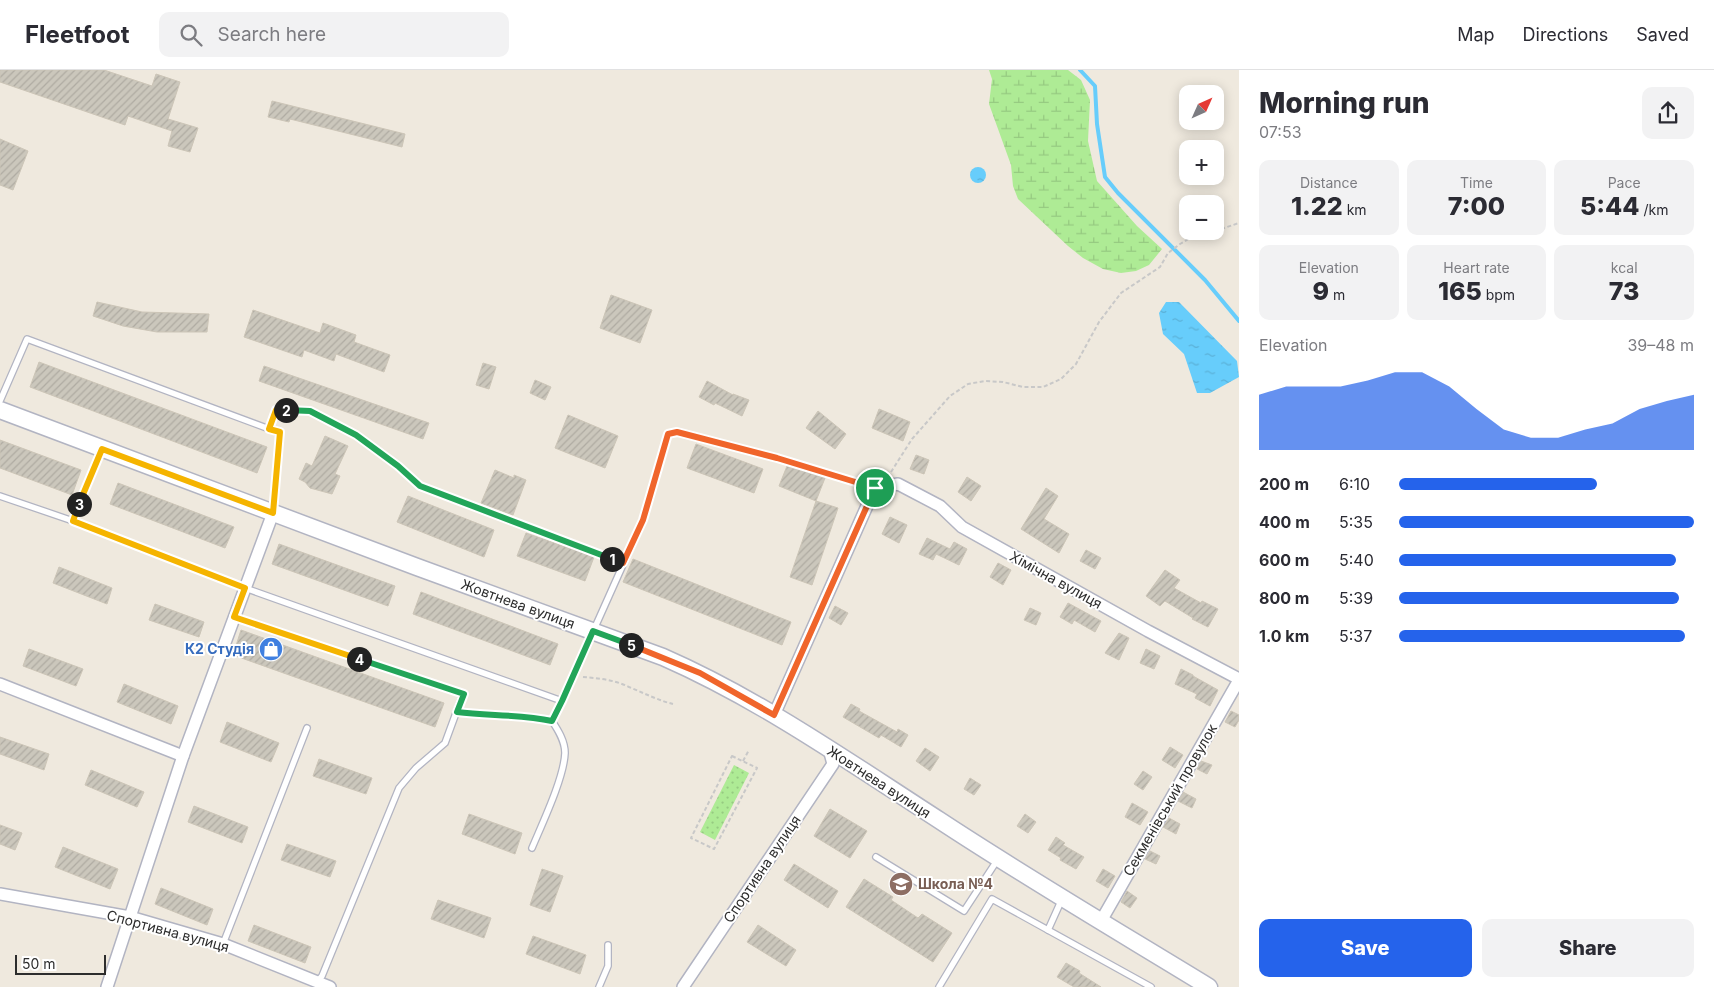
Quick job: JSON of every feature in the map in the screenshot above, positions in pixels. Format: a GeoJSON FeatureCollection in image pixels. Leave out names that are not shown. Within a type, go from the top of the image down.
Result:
{"type":"FeatureCollection","features":[{"type":"Feature","properties":{"kind":"main road","name":"Жовтнева вулиця"},"geometry":{"type":"LineString","coordinates":[[0,410],[663,657],[700,673],[829,749],[1101,921],[1192,983],[1209,987]]}},
{"type":"Feature","properties":{"kind":"street","name":"Хімічна вулиця"},"geometry":{"type":"LineString","coordinates":[[878,488],[898,484],[940,506],[962,527],[1148,631],[1239,679]]}},
{"type":"Feature","properties":{"kind":"street"},"geometry":{"type":"LineString","coordinates":[[774,715],[878,488]]}},
{"type":"Feature","properties":{"kind":"street"},"geometry":{"type":"LineString","coordinates":[[107,987],[183,756],[273,513]]}},
{"type":"Feature","properties":{"kind":"street","name":"Секменівський провулок"},"geometry":{"type":"LineString","coordinates":[[1101,921],[1239,679]]}},
{"type":"Feature","properties":{"kind":"street"},"geometry":{"type":"LineString","coordinates":[[0,684],[183,756]]}},
{"type":"Feature","properties":{"kind":"street","name":"Спортивна вулиця"},"geometry":{"type":"LineString","coordinates":[[683,987],[833,764],[829,749]]}},
{"type":"Feature","properties":{"kind":"street","name":"Спортивна вулиця"},"geometry":{"type":"LineString","coordinates":[[0,894],[130,917],[223,944],[330,987]]}},
{"type":"Feature","properties":{"kind":"lane"},"geometry":{"type":"LineString","coordinates":[[0,401],[27,339],[280,432],[273,513]]}},
{"type":"Feature","properties":{"kind":"lane"},"geometry":{"type":"LineString","coordinates":[[269,429],[276,410],[310,411],[356,435],[398,466],[420,486],[623,563]]}},
{"type":"Feature","properties":{"kind":"lane"},"geometry":{"type":"LineString","coordinates":[[552,721],[643,520],[668,434],[677,432],[768,455],[878,488]]}},
{"type":"Feature","properties":{"kind":"lane"},"geometry":{"type":"LineString","coordinates":[[73,521],[102,449]]}},
{"type":"Feature","properties":{"kind":"lane"},"geometry":{"type":"LineString","coordinates":[[0,496],[73,521],[245,588],[562,701]]}},
{"type":"Feature","properties":{"kind":"lane"},"geometry":{"type":"LineString","coordinates":[[234,617],[464,694],[446,742],[416,768],[399,788],[340,934],[322,976],[318,981]]}},
{"type":"Feature","properties":{"kind":"lane"},"geometry":{"type":"LineString","coordinates":[[457,712],[486,716],[532,717],[552,721],[560,733],[565,751],[556,785],[532,848]]}},
{"type":"Feature","properties":{"kind":"lane"},"geometry":{"type":"LineString","coordinates":[[223,944],[307,728]]}},
{"type":"Feature","properties":{"kind":"lane"},"geometry":{"type":"LineString","coordinates":[[876,857],[964,911],[999,858]]}},
{"type":"Feature","properties":{"kind":"lane"},"geometry":{"type":"LineString","coordinates":[[1048,930],[1063,897]]}},
{"type":"Feature","properties":{"kind":"lane"},"geometry":{"type":"LineString","coordinates":[[939,987],[992,899],[1150,987]]}},
{"type":"Feature","properties":{"kind":"lane"},"geometry":{"type":"LineString","coordinates":[[600,987],[608,966],[608,945]]}},
{"type":"Feature","properties":{"kind":"path"},"geometry":{"type":"LineString","coordinates":[[1224,228],[1239,223]]}},
{"type":"Feature","properties":{"kind":"path"},"geometry":{"type":"LineString","coordinates":[[878,488],[912,440],[950,396],[968,384],[985,381],[1003,382],[1023,387],[1043,386],[1061,379],[1076,364],[1099,322],[1121,293],[1160,267],[1168,253],[1187,240]]}},
{"type":"Feature","properties":{"kind":"path"},"geometry":{"type":"LineString","coordinates":[[574,676],[603,679],[627,686],[660,701],[673,704]]}},
{"type":"Feature","properties":{"kind":"path"},"geometry":{"type":"LineString","coordinates":[[743,762],[749,750]]}},
{"type":"Feature","properties":{"kind":"path"},"geometry":{"type":"LineString","coordinates":[[732,756],[743,762],[757,768],[714,850],[691,838],[732,756]]}},
{"type":"Feature","properties":{"kind":"green space"},"geometry":{"type":"Polygon","coordinates":[[[989,70],[1068,70],[1081,80],[1090,100],[1088,141],[1097,181],[1137,226],[1162,249],[1149,265],[1136,271],[1121,273],[1103,269],[1083,258],[1068,246],[1018,199],[1013,186],[1011,165],[989,104],[992,79],[989,70]]]}},
{"type":"Feature","properties":{"kind":"green space"},"geometry":{"type":"Polygon","coordinates":[[[734,765],[749,773],[715,840],[700,832],[734,765]]]}},
{"type":"Feature","properties":{"kind":"water"},"geometry":{"type":"Polygon","coordinates":[[[978,167],[984,169],[986,175],[984,181],[978,183],[972,181],[970,175],[972,169],[978,167]]]}},
{"type":"Feature","properties":{"kind":"water"},"geometry":{"type":"Polygon","coordinates":[[[1166,302],[1179,302],[1237,361],[1239,377],[1210,393],[1197,393],[1184,354],[1163,334],[1159,313],[1166,302]]]}},
{"type":"Feature","properties":{"kind":"building"},"geometry":{"type":"Polygon","coordinates":[[[0,70],[104,70],[152,86],[156,74],[180,82],[168,119],[198,128],[190,152],[168,146],[172,131],[128,116],[125,125],[0,82],[0,70]]]}},
{"type":"Feature","properties":{"kind":"building"},"geometry":{"type":"Polygon","coordinates":[[[272,101],[405,134],[402,147],[290,119],[289,122],[268,117],[272,101]]]}},
{"type":"Feature","properties":{"kind":"building"},"geometry":{"type":"Polygon","coordinates":[[[0,139],[28,151],[13,190],[0,185],[0,139]]]}},
{"type":"Feature","properties":{"kind":"building"},"geometry":{"type":"Polygon","coordinates":[[[611,295],[652,310],[640,343],[600,328],[611,295]]]}},
{"type":"Feature","properties":{"kind":"building"},"geometry":{"type":"Polygon","coordinates":[[[97,302],[142,312],[209,314],[207,332],[157,332],[123,326],[93,316],[97,302]]]}},
{"type":"Feature","properties":{"kind":"building"},"geometry":{"type":"Polygon","coordinates":[[[253,310],[320,333],[323,323],[356,335],[354,342],[390,355],[384,372],[336,354],[334,361],[304,350],[302,357],[244,337],[253,310]]]}},
{"type":"Feature","properties":{"kind":"building"},"geometry":{"type":"Polygon","coordinates":[[[39,362],[267,447],[257,473],[30,387],[39,362]]]}},
{"type":"Feature","properties":{"kind":"building"},"geometry":{"type":"Polygon","coordinates":[[[483,363],[496,367],[489,389],[476,385],[483,363]]]}},
{"type":"Feature","properties":{"kind":"building"},"geometry":{"type":"Polygon","coordinates":[[[264,366],[429,423],[423,439],[259,381],[264,366]]]}},
{"type":"Feature","properties":{"kind":"building"},"geometry":{"type":"Polygon","coordinates":[[[535,380],[551,387],[545,400],[530,393],[535,380]]]}},
{"type":"Feature","properties":{"kind":"building"},"geometry":{"type":"Polygon","coordinates":[[[707,381],[733,395],[749,400],[742,416],[699,397],[707,381]]]}},
{"type":"Feature","properties":{"kind":"building"},"geometry":{"type":"Polygon","coordinates":[[[879,409],[910,422],[903,441],[872,428],[879,409]]]}},
{"type":"Feature","properties":{"kind":"building"},"geometry":{"type":"Polygon","coordinates":[[[818,411],[846,434],[835,449],[806,428],[818,411]]]}},
{"type":"Feature","properties":{"kind":"building"},"geometry":{"type":"Polygon","coordinates":[[[568,415],[618,436],[605,468],[555,448],[568,415]]]}},
{"type":"Feature","properties":{"kind":"building"},"geometry":{"type":"Polygon","coordinates":[[[325,436],[348,446],[335,474],[340,476],[332,494],[310,488],[299,479],[306,463],[312,466],[325,436]]]}},
{"type":"Feature","properties":{"kind":"building"},"geometry":{"type":"Polygon","coordinates":[[[0,440],[81,470],[72,495],[0,468],[0,440]]]}},
{"type":"Feature","properties":{"kind":"building"},"geometry":{"type":"Polygon","coordinates":[[[696,444],[763,469],[754,493],[687,468],[696,444]]]}},
{"type":"Feature","properties":{"kind":"building"},"geometry":{"type":"Polygon","coordinates":[[[916,455],[929,460],[924,474],[910,469],[916,455]]]}},
{"type":"Feature","properties":{"kind":"building"},"geometry":{"type":"Polygon","coordinates":[[[787,466],[825,478],[816,501],[779,486],[787,466]]]}},
{"type":"Feature","properties":{"kind":"building"},"geometry":{"type":"Polygon","coordinates":[[[495,470],[514,478],[514,475],[526,480],[513,515],[481,503],[495,470]]]}},
{"type":"Feature","properties":{"kind":"building"},"geometry":{"type":"Polygon","coordinates":[[[967,477],[981,486],[971,501],[958,492],[967,477]]]}},
{"type":"Feature","properties":{"kind":"building"},"geometry":{"type":"Polygon","coordinates":[[[118,483],[234,527],[225,548],[110,504],[118,483]]]}},
{"type":"Feature","properties":{"kind":"building"},"geometry":{"type":"Polygon","coordinates":[[[1046,488],[1058,496],[1044,519],[1069,534],[1059,553],[1021,529],[1046,488]]]}},
{"type":"Feature","properties":{"kind":"building"},"geometry":{"type":"Polygon","coordinates":[[[408,496],[494,530],[484,557],[397,522],[408,496]]]}},
{"type":"Feature","properties":{"kind":"building"},"geometry":{"type":"Polygon","coordinates":[[[816,501],[838,508],[812,585],[790,577],[816,501]]]}},
{"type":"Feature","properties":{"kind":"building"},"geometry":{"type":"Polygon","coordinates":[[[890,517],[907,525],[899,543],[882,534],[890,517]]]}},
{"type":"Feature","properties":{"kind":"building"},"geometry":{"type":"Polygon","coordinates":[[[526,533],[594,557],[585,581],[517,556],[526,533]]]}},
{"type":"Feature","properties":{"kind":"building"},"geometry":{"type":"Polygon","coordinates":[[[927,538],[950,549],[954,542],[967,549],[959,565],[936,554],[933,560],[919,554],[927,538]]]}},
{"type":"Feature","properties":{"kind":"building"},"geometry":{"type":"Polygon","coordinates":[[[279,544],[395,586],[388,606],[272,564],[279,544]]]}},
{"type":"Feature","properties":{"kind":"building"},"geometry":{"type":"Polygon","coordinates":[[[1086,550],[1101,558],[1095,569],[1080,561],[1086,550]]]}},
{"type":"Feature","properties":{"kind":"building"},"geometry":{"type":"Polygon","coordinates":[[[633,559],[791,622],[782,645],[623,582],[633,559]]]}},
{"type":"Feature","properties":{"kind":"building"},"geometry":{"type":"Polygon","coordinates":[[[998,563],[1011,570],[1003,585],[990,577],[998,563]]]}},
{"type":"Feature","properties":{"kind":"building"},"geometry":{"type":"Polygon","coordinates":[[[59,567],[112,588],[107,604],[53,583],[59,567]]]}},
{"type":"Feature","properties":{"kind":"building"},"geometry":{"type":"Polygon","coordinates":[[[1165,570],[1180,580],[1174,588],[1201,603],[1202,601],[1218,609],[1208,627],[1165,601],[1160,606],[1146,596],[1165,570]]]}},
{"type":"Feature","properties":{"kind":"building"},"geometry":{"type":"Polygon","coordinates":[[[421,592],[558,644],[550,665],[413,614],[421,592]]]}},
{"type":"Feature","properties":{"kind":"building"},"geometry":{"type":"Polygon","coordinates":[[[1068,603],[1101,621],[1095,632],[1074,620],[1072,624],[1060,617],[1068,603]]]}},
{"type":"Feature","properties":{"kind":"building"},"geometry":{"type":"Polygon","coordinates":[[[155,604],[204,622],[199,637],[149,620],[155,604]]]}},
{"type":"Feature","properties":{"kind":"building"},"geometry":{"type":"Polygon","coordinates":[[[835,606],[848,613],[841,625],[829,618],[835,606]]]}},
{"type":"Feature","properties":{"kind":"building"},"geometry":{"type":"Polygon","coordinates":[[[1030,608],[1041,613],[1036,625],[1024,620],[1030,608]]]}},
{"type":"Feature","properties":{"kind":"building"},"geometry":{"type":"Polygon","coordinates":[[[241,630],[444,703],[435,727],[233,655],[241,630]]]}},
{"type":"Feature","properties":{"kind":"building"},"geometry":{"type":"Polygon","coordinates":[[[1119,633],[1129,638],[1119,660],[1105,653],[1119,633]]]}},
{"type":"Feature","properties":{"kind":"building"},"geometry":{"type":"Polygon","coordinates":[[[29,649],[83,669],[76,686],[23,666],[29,649]]]}},
{"type":"Feature","properties":{"kind":"building"},"geometry":{"type":"Polygon","coordinates":[[[1146,649],[1160,656],[1154,669],[1140,663],[1146,649]]]}},
{"type":"Feature","properties":{"kind":"building"},"geometry":{"type":"Polygon","coordinates":[[[1181,669],[1218,690],[1210,706],[1195,698],[1197,694],[1175,684],[1181,669]]]}},
{"type":"Feature","properties":{"kind":"building"},"geometry":{"type":"Polygon","coordinates":[[[124,684],[178,706],[171,724],[117,702],[124,684]]]}},
{"type":"Feature","properties":{"kind":"building"},"geometry":{"type":"Polygon","coordinates":[[[851,704],[860,709],[859,711],[897,732],[898,729],[908,735],[901,747],[881,735],[879,738],[843,717],[851,704]]]}},
{"type":"Feature","properties":{"kind":"building"},"geometry":{"type":"Polygon","coordinates":[[[1231,711],[1239,715],[1239,720],[1235,727],[1225,722],[1231,711]]]}},
{"type":"Feature","properties":{"kind":"building"},"geometry":{"type":"Polygon","coordinates":[[[227,722],[279,743],[271,762],[220,742],[227,722]]]}},
{"type":"Feature","properties":{"kind":"building"},"geometry":{"type":"Polygon","coordinates":[[[0,737],[49,754],[44,770],[0,754],[0,737]]]}},
{"type":"Feature","properties":{"kind":"building"},"geometry":{"type":"Polygon","coordinates":[[[1170,747],[1183,755],[1175,768],[1162,760],[1170,747]]]}},
{"type":"Feature","properties":{"kind":"building"},"geometry":{"type":"Polygon","coordinates":[[[925,748],[939,757],[930,771],[916,761],[925,748]]]}},
{"type":"Feature","properties":{"kind":"building"},"geometry":{"type":"Polygon","coordinates":[[[319,759],[372,778],[366,794],[313,776],[319,759]]]}},
{"type":"Feature","properties":{"kind":"building"},"geometry":{"type":"Polygon","coordinates":[[[1201,761],[1212,765],[1207,774],[1197,769],[1201,761]]]}},
{"type":"Feature","properties":{"kind":"building"},"geometry":{"type":"Polygon","coordinates":[[[91,770],[144,792],[137,807],[85,785],[91,770]]]}},
{"type":"Feature","properties":{"kind":"building"},"geometry":{"type":"Polygon","coordinates":[[[1143,771],[1152,777],[1143,790],[1134,784],[1143,771]]]}},
{"type":"Feature","properties":{"kind":"building"},"geometry":{"type":"Polygon","coordinates":[[[970,778],[981,785],[974,795],[964,789],[970,778]]]}},
{"type":"Feature","properties":{"kind":"building"},"geometry":{"type":"Polygon","coordinates":[[[1183,792],[1196,799],[1192,808],[1178,801],[1183,792]]]}},
{"type":"Feature","properties":{"kind":"building"},"geometry":{"type":"Polygon","coordinates":[[[1132,803],[1148,812],[1140,825],[1125,817],[1132,803]]]}},
{"type":"Feature","properties":{"kind":"building"},"geometry":{"type":"Polygon","coordinates":[[[194,806],[248,827],[242,843],[188,822],[194,806]]]}},
{"type":"Feature","properties":{"kind":"building"},"geometry":{"type":"Polygon","coordinates":[[[830,809],[867,831],[850,858],[814,836],[830,809]]]}},
{"type":"Feature","properties":{"kind":"building"},"geometry":{"type":"Polygon","coordinates":[[[469,814],[522,833],[515,854],[462,834],[469,814]]]}},
{"type":"Feature","properties":{"kind":"building"},"geometry":{"type":"Polygon","coordinates":[[[1025,814],[1036,822],[1028,833],[1017,826],[1025,814]]]}},
{"type":"Feature","properties":{"kind":"building"},"geometry":{"type":"Polygon","coordinates":[[[1169,818],[1180,824],[1176,834],[1163,827],[1169,818]]]}},
{"type":"Feature","properties":{"kind":"building"},"geometry":{"type":"Polygon","coordinates":[[[0,825],[22,833],[15,850],[0,844],[0,825]]]}},
{"type":"Feature","properties":{"kind":"building"},"geometry":{"type":"Polygon","coordinates":[[[1056,837],[1065,843],[1063,845],[1084,857],[1076,869],[1060,860],[1061,858],[1048,850],[1056,837]]]}},
{"type":"Feature","properties":{"kind":"building"},"geometry":{"type":"Polygon","coordinates":[[[287,844],[336,861],[330,877],[281,860],[287,844]]]}},
{"type":"Feature","properties":{"kind":"building"},"geometry":{"type":"Polygon","coordinates":[[[63,847],[118,869],[110,889],[55,867],[63,847]]]}},
{"type":"Feature","properties":{"kind":"building"},"geometry":{"type":"Polygon","coordinates":[[[1150,851],[1160,856],[1156,864],[1145,859],[1150,851]]]}},
{"type":"Feature","properties":{"kind":"building"},"geometry":{"type":"Polygon","coordinates":[[[794,864],[838,891],[828,908],[784,880],[794,864]]]}},
{"type":"Feature","properties":{"kind":"building"},"geometry":{"type":"Polygon","coordinates":[[[542,869],[563,876],[550,912],[530,905],[542,869]]]}},
{"type":"Feature","properties":{"kind":"building"},"geometry":{"type":"Polygon","coordinates":[[[1103,869],[1115,876],[1108,888],[1096,881],[1103,869]]]}},
{"type":"Feature","properties":{"kind":"building"},"geometry":{"type":"Polygon","coordinates":[[[864,879],[893,897],[891,900],[918,918],[922,914],[952,933],[933,962],[846,907],[864,879]]]}},
{"type":"Feature","properties":{"kind":"building"},"geometry":{"type":"Polygon","coordinates":[[[161,888],[213,909],[207,925],[155,904],[161,888]]]}},
{"type":"Feature","properties":{"kind":"building"},"geometry":{"type":"Polygon","coordinates":[[[1127,891],[1137,898],[1130,908],[1121,902],[1127,891]]]}},
{"type":"Feature","properties":{"kind":"building"},"geometry":{"type":"Polygon","coordinates":[[[438,900],[491,918],[484,938],[431,919],[438,900]]]}},
{"type":"Feature","properties":{"kind":"building"},"geometry":{"type":"Polygon","coordinates":[[[254,925],[311,947],[305,963],[248,941],[254,925]]]}},
{"type":"Feature","properties":{"kind":"building"},"geometry":{"type":"Polygon","coordinates":[[[758,925],[796,950],[786,966],[747,942],[758,925]]]}},
{"type":"Feature","properties":{"kind":"building"},"geometry":{"type":"Polygon","coordinates":[[[533,936],[586,955],[580,974],[526,954],[533,936]]]}},
{"type":"Feature","properties":{"kind":"building"},"geometry":{"type":"Polygon","coordinates":[[[1066,963],[1101,987],[1074,987],[1057,977],[1066,963]]]}},
{"type":"Feature","properties":{"kind":"waterway"},"geometry":{"type":"LineString","coordinates":[[1080,70],[1095,86],[1097,124],[1105,177],[1118,193],[1205,280],[1239,321]]}},
{"type":"Feature","properties":{"kind":"place","name":"К2 Студiя"},"geometry":{"type":"Point","coordinates":[271,649]}},
{"type":"Feature","properties":{"kind":"place","name":"Школа №4"},"geometry":{"type":"Point","coordinates":[901,884]}},
{"type":"Feature","properties":{"kind":"route"},"geometry":{"type":"LineString","coordinates":[[276,410],[310,411],[356,435],[398,466],[420,486],[623,563],[643,520],[668,434],[677,432],[777,458],[875,488],[774,715],[700,673],[593,631],[552,721],[532,717],[486,716],[457,712],[464,694],[234,617],[245,588],[73,521],[102,449],[273,513],[280,432],[269,429],[276,410]]}}]}
